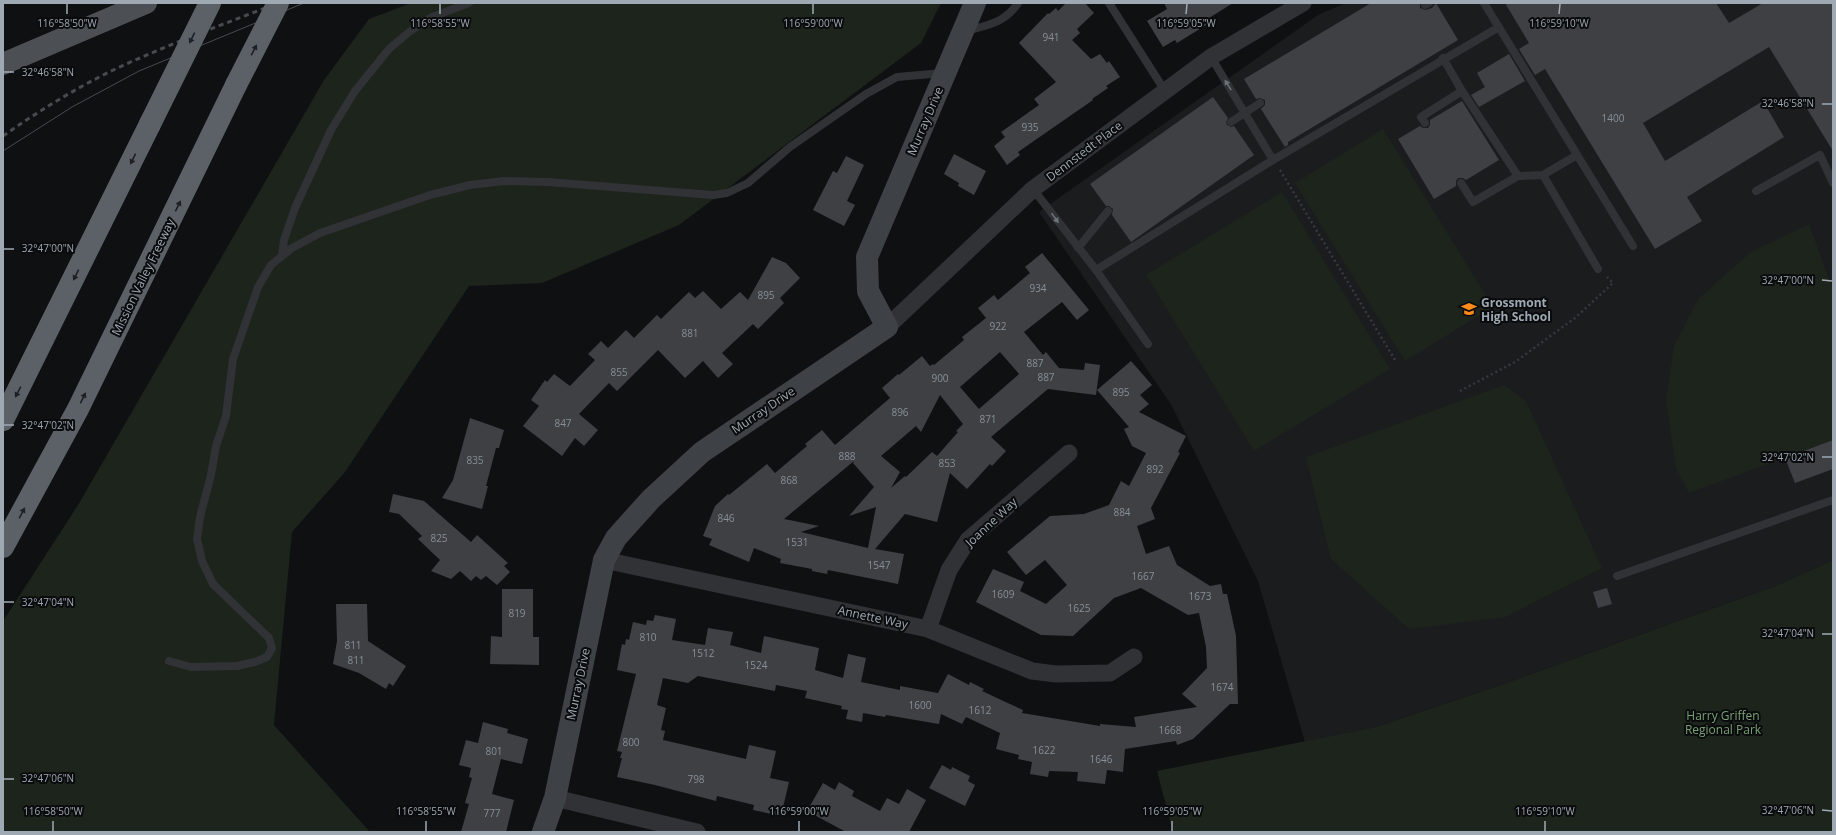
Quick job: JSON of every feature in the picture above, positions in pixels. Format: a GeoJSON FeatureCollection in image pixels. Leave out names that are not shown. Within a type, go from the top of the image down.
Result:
{"type":"FeatureCollection","features":[{"type":"Feature","properties":{"kind":"highway"},"geometry":{"type":"LineString","coordinates":[[3,420],[210,3]]}},
{"type":"Feature","properties":{"kind":"highway","name":"Mission Valley Freeway"},"geometry":{"type":"LineString","coordinates":[[3,547],[78,408],[236,85],[278,3]]}},
{"type":"Feature","properties":{"kind":"main road"},"geometry":{"type":"LineString","coordinates":[[3,64],[146,3]]}},
{"type":"Feature","properties":{"kind":"street","name":"Murray Drive"},"geometry":{"type":"LineString","coordinates":[[543,832],[555,798],[604,560],[616,538],[651,499],[702,452],[887,327],[868,291],[867,257],[975,3]]}},
{"type":"Feature","properties":{"kind":"street","name":"Dennstedt Place"},"geometry":{"type":"LineString","coordinates":[[887,327],[1033,189],[1211,57],[1303,3]]}},
{"type":"Feature","properties":{"kind":"street","name":"Joanne Way"},"geometry":{"type":"LineString","coordinates":[[928,629],[949,570],[968,540],[1069,454]]}},
{"type":"Feature","properties":{"kind":"street","name":"Annette Way"},"geometry":{"type":"LineString","coordinates":[[604,560],[928,629],[1032,671],[1056,674],[1110,673],[1134,657]]}},
{"type":"Feature","properties":{"kind":"street"},"geometry":{"type":"LineString","coordinates":[[555,798],[698,832]]}},
{"type":"Feature","properties":{"kind":"lane"},"geometry":{"type":"LineString","coordinates":[[282,256],[284,240],[295,208],[331,130],[355,91],[389,48],[409,32],[432,18],[469,3]]}},
{"type":"Feature","properties":{"kind":"lane"},"geometry":{"type":"LineString","coordinates":[[964,31],[996,24],[1013,11],[1018,3]]}},
{"type":"Feature","properties":{"kind":"lane"},"geometry":{"type":"LineString","coordinates":[[1109,3],[1165,91]]}},
{"type":"Feature","properties":{"kind":"lane"},"geometry":{"type":"LineString","coordinates":[[1484,3],[1633,246]]}},
{"type":"Feature","properties":{"kind":"lane"},"geometry":{"type":"LineString","coordinates":[[1096,270],[1443,58],[1499,27]]}},
{"type":"Feature","properties":{"kind":"lane"},"geometry":{"type":"LineString","coordinates":[[1211,57],[1274,160]]}},
{"type":"Feature","properties":{"kind":"lane"},"geometry":{"type":"LineString","coordinates":[[1443,58],[1462,91],[1518,176]]}},
{"type":"Feature","properties":{"kind":"lane"},"geometry":{"type":"LineString","coordinates":[[169,661],[191,668],[236,666],[255,662],[267,657],[272,648],[269,638],[213,584],[202,561],[197,539],[200,517],[211,475],[216,446],[226,416],[233,359],[247,315],[258,287],[271,265],[292,248],[306,240],[351,222],[430,195],[470,185],[504,181],[548,182],[713,195],[727,193],[748,183],[790,147],[866,94],[897,77],[946,73]]}},
{"type":"Feature","properties":{"kind":"lane"},"geometry":{"type":"LineString","coordinates":[[1425,123],[1421,117],[1462,91]]}},
{"type":"Feature","properties":{"kind":"lane"},"geometry":{"type":"LineString","coordinates":[[1231,122],[1260,104]]}},
{"type":"Feature","properties":{"kind":"lane"},"geometry":{"type":"LineString","coordinates":[[1461,183],[1473,202],[1518,176],[1544,175],[1577,155]]}},
{"type":"Feature","properties":{"kind":"lane"},"geometry":{"type":"LineString","coordinates":[[1756,191],[1820,155],[1833,182]]}},
{"type":"Feature","properties":{"kind":"lane"},"geometry":{"type":"LineString","coordinates":[[1544,175],[1598,269]]}},
{"type":"Feature","properties":{"kind":"lane"},"geometry":{"type":"LineString","coordinates":[[1033,189],[1096,270],[1148,344]]}},
{"type":"Feature","properties":{"kind":"lane"},"geometry":{"type":"LineString","coordinates":[[1078,248],[1108,211]]}},
{"type":"Feature","properties":{"kind":"lane"},"geometry":{"type":"LineString","coordinates":[[1616,576],[1833,500]]}},
{"type":"Feature","properties":{"kind":"path"},"geometry":{"type":"LineString","coordinates":[[1274,160],[1395,360]]}},
{"type":"Feature","properties":{"kind":"path"},"geometry":{"type":"LineString","coordinates":[[1460,391],[1515,362],[1575,318],[1613,283]]}},
{"type":"Feature","properties":{"kind":"shaded area","name":"Grossmont High School"},"geometry":{"type":"Polygon","coordinates":[[[1346,3],[1833,3],[1833,560],[1775,586],[1509,682],[1376,727],[1305,742],[1258,581],[1172,406],[1039,212],[1318,15],[1346,3]]]}},
{"type":"Feature","properties":{"kind":"green space"},"geometry":{"type":"Polygon","coordinates":[[[411,3],[941,3],[921,43],[679,225],[542,283],[469,286],[345,472],[292,532],[274,725],[370,832],[3,832],[3,621],[78,505],[324,80],[369,19],[411,3]]]}},
{"type":"Feature","properties":{"kind":"green space"},"geometry":{"type":"Polygon","coordinates":[[[1383,129],[1493,307],[1405,361],[1295,183],[1383,129]]]}},
{"type":"Feature","properties":{"kind":"green space"},"geometry":{"type":"Polygon","coordinates":[[[1282,192],[1390,369],[1254,451],[1146,275],[1282,192]]]}},
{"type":"Feature","properties":{"kind":"green space"},"geometry":{"type":"Polygon","coordinates":[[[1809,224],[1833,290],[1833,440],[1689,493],[1676,468],[1666,401],[1674,346],[1698,299],[1751,252],[1809,224]]]}},
{"type":"Feature","properties":{"kind":"green space"},"geometry":{"type":"Polygon","coordinates":[[[1504,385],[1526,401],[1602,568],[1505,617],[1409,629],[1331,559],[1306,457],[1504,385]]]}},
{"type":"Feature","properties":{"kind":"green space","name":"Harry Griffen Regional Park"},"geometry":{"type":"Polygon","coordinates":[[[1833,560],[1833,832],[1173,832],[1157,771],[1376,727],[1509,682],[1775,586],[1833,560]]]}},
{"type":"Feature","properties":{"kind":"building"},"geometry":{"type":"Polygon","coordinates":[[[1066,3],[1085,3],[1094,13],[1077,29],[1080,33],[1072,40],[1091,59],[1100,54],[1107,63],[1109,61],[1120,77],[1106,86],[1108,88],[1092,99],[1093,100],[1018,152],[1020,155],[1007,165],[994,146],[1005,137],[1001,132],[1039,105],[1034,99],[1056,82],[1019,43],[1048,13],[1049,14],[1056,8],[1058,11],[1066,3]]]}},
{"type":"Feature","properties":{"kind":"building"},"geometry":{"type":"Polygon","coordinates":[[[1164,3],[1233,3],[1209,18],[1211,22],[1177,43],[1175,40],[1163,47],[1147,21],[1167,9],[1164,3]]]}},
{"type":"Feature","properties":{"kind":"building"},"geometry":{"type":"Polygon","coordinates":[[[1371,3],[1420,3],[1420,8],[1425,10],[1432,8],[1436,3],[1458,40],[1288,142],[1288,145],[1285,147],[1261,109],[1265,105],[1265,100],[1260,98],[1256,99],[1244,79],[1371,3]]]}},
{"type":"Feature","properties":{"kind":"building"},"geometry":{"type":"Polygon","coordinates":[[[1505,3],[1716,3],[1729,23],[1763,3],[1833,3],[1833,151],[1769,47],[1643,123],[1665,161],[1763,101],[1784,137],[1687,197],[1702,221],[1655,249],[1545,69],[1535,75],[1519,49],[1529,43],[1505,3]]]}},
{"type":"Feature","properties":{"kind":"building"},"geometry":{"type":"Polygon","coordinates":[[[1509,54],[1525,81],[1479,107],[1471,95],[1485,87],[1477,73],[1509,54]]]}},
{"type":"Feature","properties":{"kind":"building"},"geometry":{"type":"Polygon","coordinates":[[[1213,97],[1228,118],[1226,122],[1227,125],[1231,127],[1234,126],[1254,155],[1131,242],[1112,215],[1113,209],[1106,206],[1090,184],[1213,97]]]}},
{"type":"Feature","properties":{"kind":"building"},"geometry":{"type":"Polygon","coordinates":[[[1462,101],[1499,160],[1466,180],[1463,178],[1458,178],[1456,181],[1456,186],[1434,199],[1398,139],[1420,126],[1423,128],[1428,128],[1430,125],[1430,120],[1462,101]]]}},
{"type":"Feature","properties":{"kind":"building"},"geometry":{"type":"Polygon","coordinates":[[[954,154],[986,171],[974,195],[958,186],[959,183],[944,174],[954,154]]]}},
{"type":"Feature","properties":{"kind":"building"},"geometry":{"type":"Polygon","coordinates":[[[846,156],[864,165],[847,201],[855,205],[844,226],[813,210],[833,171],[837,173],[846,156]]]}},
{"type":"Feature","properties":{"kind":"building"},"geometry":{"type":"Polygon","coordinates":[[[1042,253],[1089,310],[1077,320],[1062,302],[1024,332],[1043,355],[1046,352],[1059,368],[1084,370],[1085,363],[1100,365],[1096,395],[1048,389],[991,437],[1006,451],[992,466],[990,464],[967,489],[950,473],[937,522],[905,514],[875,549],[904,554],[898,584],[828,570],[827,574],[812,571],[812,569],[780,563],[781,559],[754,548],[749,562],[709,545],[712,539],[703,536],[715,506],[728,494],[729,495],[767,464],[775,473],[807,446],[805,444],[822,430],[835,445],[890,398],[882,388],[898,374],[899,375],[922,356],[930,366],[933,364],[934,365],[964,340],[962,337],[986,318],[978,308],[994,295],[998,300],[1030,273],[1025,267],[1042,253]],[[1000,352],[960,387],[979,409],[1019,374],[1000,352]],[[940,395],[921,432],[916,426],[881,456],[900,472],[891,488],[905,476],[906,477],[932,452],[937,456],[963,424],[940,395]],[[854,461],[784,519],[819,526],[801,532],[868,548],[876,507],[849,516],[874,487],[853,463],[854,461]]]}},
{"type":"Feature","properties":{"kind":"building"},"geometry":{"type":"Polygon","coordinates":[[[772,257],[786,263],[800,278],[780,298],[784,303],[758,329],[753,324],[722,353],[733,364],[718,378],[703,361],[685,378],[658,350],[617,391],[609,383],[579,414],[598,430],[584,446],[575,438],[562,456],[523,426],[539,406],[531,400],[545,380],[547,382],[554,374],[570,386],[595,360],[588,354],[601,341],[608,348],[626,330],[634,338],[657,315],[661,319],[689,292],[695,298],[703,291],[721,309],[740,292],[748,300],[772,257]]]}},
{"type":"Feature","properties":{"kind":"building"},"geometry":{"type":"Polygon","coordinates":[[[1131,361],[1152,385],[1140,395],[1149,404],[1139,412],[1186,436],[1178,452],[1180,453],[1151,508],[1155,519],[1137,526],[1146,554],[1169,546],[1177,565],[1210,586],[1221,584],[1223,594],[1227,594],[1236,636],[1238,704],[1230,704],[1193,739],[1177,745],[1176,741],[1125,749],[1123,772],[1107,770],[1105,784],[1077,781],[1078,772],[1049,771],[1048,777],[1030,774],[1032,762],[1018,759],[1019,755],[996,749],[1000,733],[966,717],[962,724],[941,714],[939,724],[886,715],[885,717],[863,713],[862,722],[846,719],[848,710],[841,709],[842,706],[805,698],[807,691],[776,685],[775,691],[698,676],[688,683],[663,678],[657,705],[666,708],[661,730],[665,731],[663,740],[746,759],[749,745],[776,751],[770,778],[789,782],[781,816],[753,810],[754,805],[717,796],[716,801],[617,777],[622,752],[617,751],[636,674],[617,670],[622,644],[625,645],[626,639],[629,640],[633,622],[646,625],[647,620],[653,621],[655,615],[676,619],[672,640],[705,645],[708,628],[733,632],[730,645],[761,653],[764,636],[819,648],[815,670],[843,678],[848,654],[866,658],[861,682],[900,690],[900,686],[938,693],[948,674],[969,685],[970,682],[984,689],[982,691],[1023,710],[1022,713],[1100,726],[1100,724],[1136,727],[1134,717],[1197,707],[1182,694],[1207,668],[1206,647],[1199,613],[1188,615],[1141,588],[1114,598],[1073,636],[1041,635],[976,602],[993,569],[1024,582],[1020,591],[1046,604],[1067,585],[1045,560],[1026,575],[1007,552],[1050,516],[1084,514],[1109,505],[1121,481],[1129,486],[1146,453],[1132,446],[1124,429],[1129,427],[1097,390],[1131,361]]]}},
{"type":"Feature","properties":{"kind":"building"},"geometry":{"type":"Polygon","coordinates":[[[470,418],[504,430],[499,448],[496,448],[486,486],[488,486],[482,509],[442,498],[453,480],[470,418]]]}},
{"type":"Feature","properties":{"kind":"building"},"geometry":{"type":"Polygon","coordinates":[[[1833,440],[1833,469],[1795,483],[1785,458],[1833,440]]]}},
{"type":"Feature","properties":{"kind":"building"},"geometry":{"type":"Polygon","coordinates":[[[393,494],[424,501],[471,542],[477,535],[508,563],[504,566],[510,572],[497,585],[486,576],[481,580],[476,576],[471,581],[460,571],[451,579],[431,571],[440,560],[418,539],[422,536],[399,514],[389,512],[393,494]]]}},
{"type":"Feature","properties":{"kind":"building"},"geometry":{"type":"Polygon","coordinates":[[[1607,588],[1612,604],[1598,608],[1593,592],[1607,588]]]}},
{"type":"Feature","properties":{"kind":"building"},"geometry":{"type":"Polygon","coordinates":[[[502,589],[533,589],[533,637],[539,637],[539,665],[490,664],[491,636],[502,637],[502,589]]]}},
{"type":"Feature","properties":{"kind":"building"},"geometry":{"type":"Polygon","coordinates":[[[336,604],[367,604],[368,641],[406,666],[393,686],[389,683],[386,689],[359,673],[333,664],[337,641],[336,604]]]}},
{"type":"Feature","properties":{"kind":"building"},"geometry":{"type":"Polygon","coordinates":[[[483,722],[508,729],[507,733],[528,739],[522,764],[501,759],[492,794],[514,800],[506,832],[461,832],[469,804],[465,803],[472,778],[469,777],[471,768],[459,765],[466,740],[478,743],[483,722]]]}},
{"type":"Feature","properties":{"kind":"building"},"geometry":{"type":"Polygon","coordinates":[[[942,765],[951,770],[952,767],[970,776],[968,781],[975,785],[965,806],[929,788],[942,765]]]}},
{"type":"Feature","properties":{"kind":"building"},"geometry":{"type":"Polygon","coordinates":[[[839,782],[854,791],[852,796],[880,811],[887,798],[899,804],[907,789],[926,800],[909,832],[846,832],[807,811],[823,783],[835,790],[839,782]]]}},
{"type":"Feature","properties":{"kind":"tram line"},"geometry":{"type":"LineString","coordinates":[[3,151],[72,107],[139,71],[304,3]]}},
{"type":"Feature","properties":{"kind":"railway"},"geometry":{"type":"LineString","coordinates":[[3,136],[53,103],[104,74],[174,44],[278,3]]}},
{"type":"Feature","properties":{"kind":"place","name":"Grossmont High School"},"geometry":{"type":"Point","coordinates":[1469,309]}}]}
